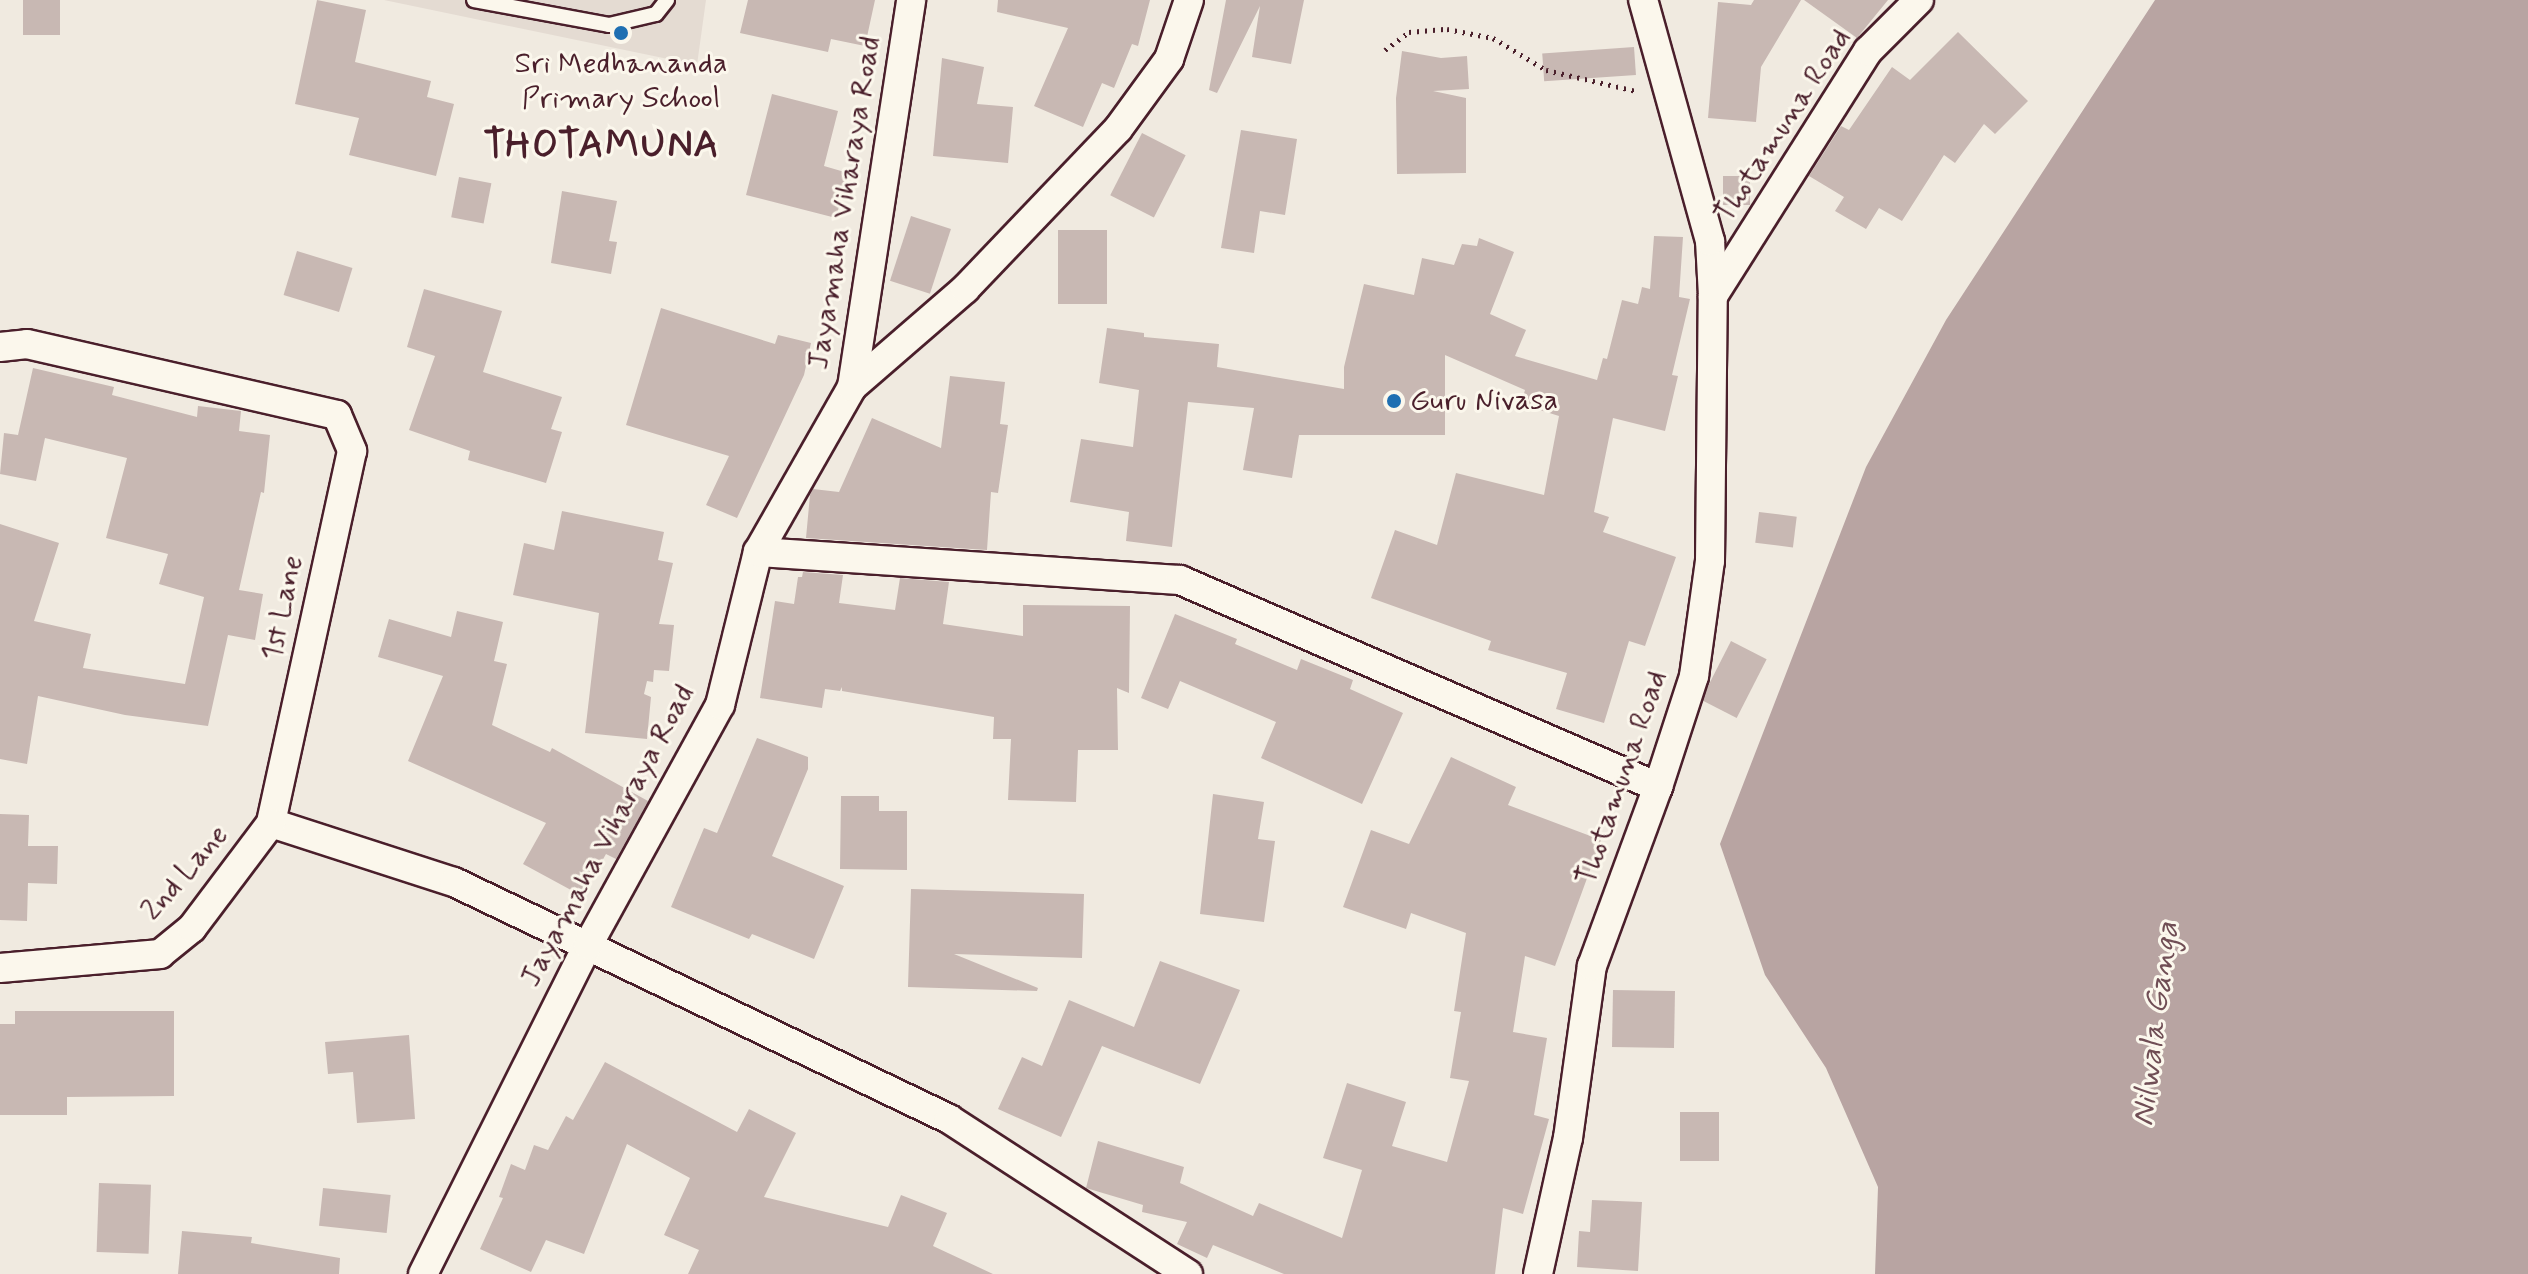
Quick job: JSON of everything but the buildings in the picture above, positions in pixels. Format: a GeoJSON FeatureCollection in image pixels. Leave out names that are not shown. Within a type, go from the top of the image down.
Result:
{"type":"FeatureCollection","features":[{"type":"Feature","properties":{"kind":"street","name":"Jayamaha Viharaya Road"},"geometry":{"type":"LineString","coordinates":[[423,1274],[588,945],[720,705],[758,552],[852,387],[911,0]]}},
{"type":"Feature","properties":{"kind":"street"},"geometry":{"type":"LineString","coordinates":[[852,387],[965,289],[1118,129],[1169,59],[1189,0]]}},
{"type":"Feature","properties":{"kind":"street","name":"Thotamuna Road"},"geometry":{"type":"LineString","coordinates":[[1538,1274],[1568,1138],[1592,966],[1658,787],[1694,676],[1710,561],[1713,296],[1710,241],[1643,0]]}},
{"type":"Feature","properties":{"kind":"street","name":"Thotamuna Road"},"geometry":{"type":"LineString","coordinates":[[1713,296],[1868,51],[1919,0]]}},
{"type":"Feature","properties":{"kind":"street","name":"1st Lane"},"geometry":{"type":"LineString","coordinates":[[0,347],[27,344],[337,415],[352,451],[271,823]]}},
{"type":"Feature","properties":{"kind":"street"},"geometry":{"type":"LineString","coordinates":[[758,552],[1180,580],[1658,787]]}},
{"type":"Feature","properties":{"kind":"street"},"geometry":{"type":"LineString","coordinates":[[271,823],[454,882],[949,1119],[1188,1274]]}},
{"type":"Feature","properties":{"kind":"street","name":"2nd Lane"},"geometry":{"type":"LineString","coordinates":[[0,968],[160,954],[192,928],[271,823]]}},
{"type":"Feature","properties":{"kind":"lane"},"geometry":{"type":"LineString","coordinates":[[474,0],[609,25],[656,14],[667,0]]}},
{"type":"Feature","properties":{"kind":"path"},"geometry":{"type":"LineString","coordinates":[[1385,50],[1409,32],[1447,29],[1493,38],[1546,70],[1608,82],[1671,102]]}},
{"type":"Feature","properties":{"kind":"shaded area","name":"Sri Medhananda Primary School"},"geometry":{"type":"Polygon","coordinates":[[[384,0],[706,0],[697,65],[384,0]]]}},
{"type":"Feature","properties":{"kind":"water","name":"Nilwala Ganga"},"geometry":{"type":"Polygon","coordinates":[[[2155,0],[2528,0],[2528,1274],[1875,1274],[1878,1187],[1826,1068],[1765,975],[1720,844],[1866,467],[1946,320],[2155,0]]]}},
{"type":"Feature","properties":{"kind":"place","name":"Sri Medhananda Primary School"},"geometry":{"type":"Point","coordinates":[621,33]}},
{"type":"Feature","properties":{"kind":"place","name":"Guru Nivasa"},"geometry":{"type":"Point","coordinates":[1394,401]}},
{"type":"Feature","properties":{"kind":"district","name":"THOTAMUNA"},"geometry":{"type":"Point","coordinates":[602,146]}}]}
